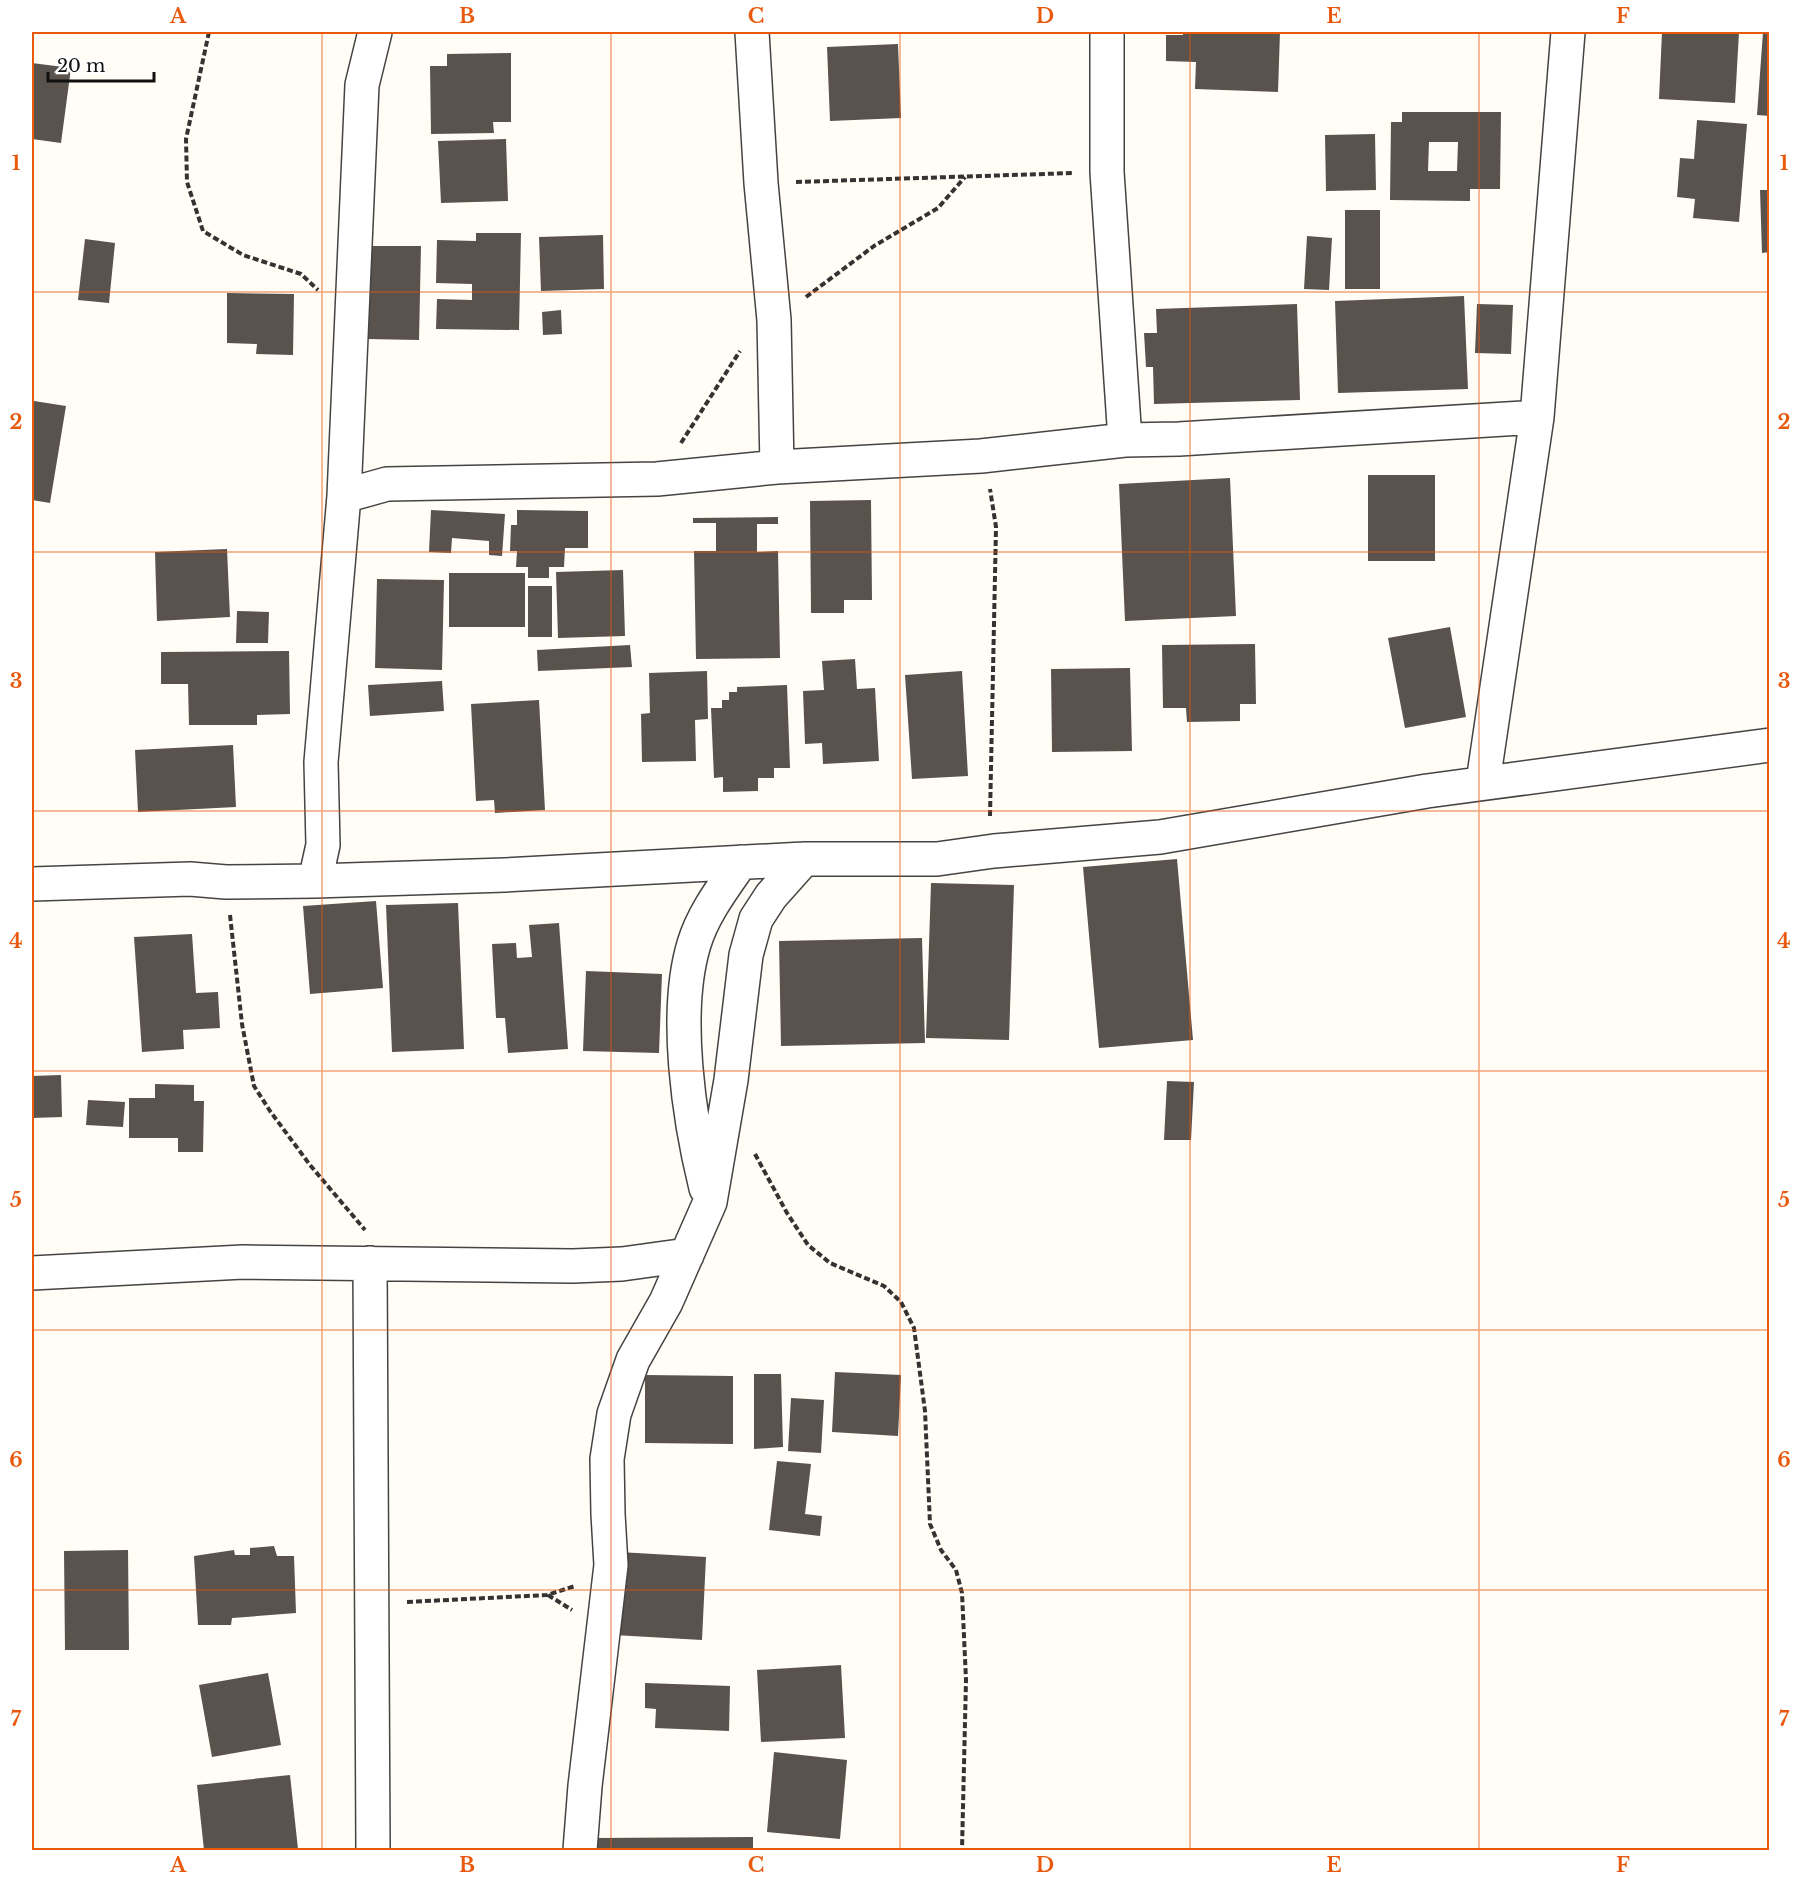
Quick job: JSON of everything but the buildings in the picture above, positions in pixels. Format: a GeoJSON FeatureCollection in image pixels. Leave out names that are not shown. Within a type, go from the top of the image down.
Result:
{"type":"FeatureCollection","features":[{"type":"Feature","properties":{"kind":"street"},"geometry":{"type":"LineString","coordinates":[[315,881],[322,845],[321,762],[344,496],[362,85],[375,32]]}},
{"type":"Feature","properties":{"kind":"street"},"geometry":{"type":"LineString","coordinates":[[752,32],[761,183],[774,320],[777,467]]}},
{"type":"Feature","properties":{"kind":"street"},"geometry":{"type":"LineString","coordinates":[[1107,32],[1107,172],[1125,440]]}},
{"type":"Feature","properties":{"kind":"street"},"geometry":{"type":"LineString","coordinates":[[1484,782],[1537,417],[1568,32]]}},
{"type":"Feature","properties":{"kind":"street"},"geometry":{"type":"LineString","coordinates":[[344,496],[387,484],[657,479],[777,467],[981,456],[1125,440],[1537,417]]}},
{"type":"Feature","properties":{"kind":"street"},"geometry":{"type":"LineString","coordinates":[[32,884],[190,879],[226,882],[315,881],[505,875],[741,862],[936,859],[993,851],[1160,837],[1484,782],[1769,751]]}},
{"type":"Feature","properties":{"kind":"street"},"geometry":{"type":"LineString","coordinates":[[580,1851],[585,1786],[596,1708],[611,1565],[607,1459],[614,1414],[633,1360],[666,1302],[710,1202],[731,1080],[746,955],[756,919],[771,897],[804,860]]}},
{"type":"Feature","properties":{"kind":"street"},"geometry":{"type":"LineString","coordinates":[[710,1202],[699,1160],[691,1113],[685,1036],[686,978],[694,943],[711,905],[741,862]]}},
{"type":"Feature","properties":{"kind":"street"},"geometry":{"type":"LineString","coordinates":[[32,1273],[243,1262],[573,1266],[622,1264],[687,1255]]}},
{"type":"Feature","properties":{"kind":"street"},"geometry":{"type":"LineString","coordinates":[[373,1851],[373,1604],[381,1263]]}},
{"type":"Feature","properties":{"kind":"path"},"geometry":{"type":"LineString","coordinates":[[209,32],[186,139],[188,182],[203,231],[243,255],[301,274],[324,296]]}},
{"type":"Feature","properties":{"kind":"path"},"geometry":{"type":"LineString","coordinates":[[761,183],[1107,172]]}},
{"type":"Feature","properties":{"kind":"path"},"geometry":{"type":"LineString","coordinates":[[657,479],[737,354],[774,320],[874,246],[938,208],[965,177]]}},
{"type":"Feature","properties":{"kind":"path"},"geometry":{"type":"LineString","coordinates":[[981,456],[993,497],[996,527],[989,810],[993,851]]}},
{"type":"Feature","properties":{"kind":"path"},"geometry":{"type":"LineString","coordinates":[[226,882],[242,1024],[254,1086],[310,1165],[349,1209],[381,1263]]}},
{"type":"Feature","properties":{"kind":"path"},"geometry":{"type":"LineString","coordinates":[[750,1146],[787,1213],[808,1245],[830,1263],[884,1286],[901,1302],[914,1328],[925,1412],[930,1524],[941,1550],[957,1570],[962,1593],[966,1680],[962,1851]]}},
{"type":"Feature","properties":{"kind":"path"},"geometry":{"type":"LineString","coordinates":[[373,1604],[547,1595],[580,1584],[611,1565]]}}]}
